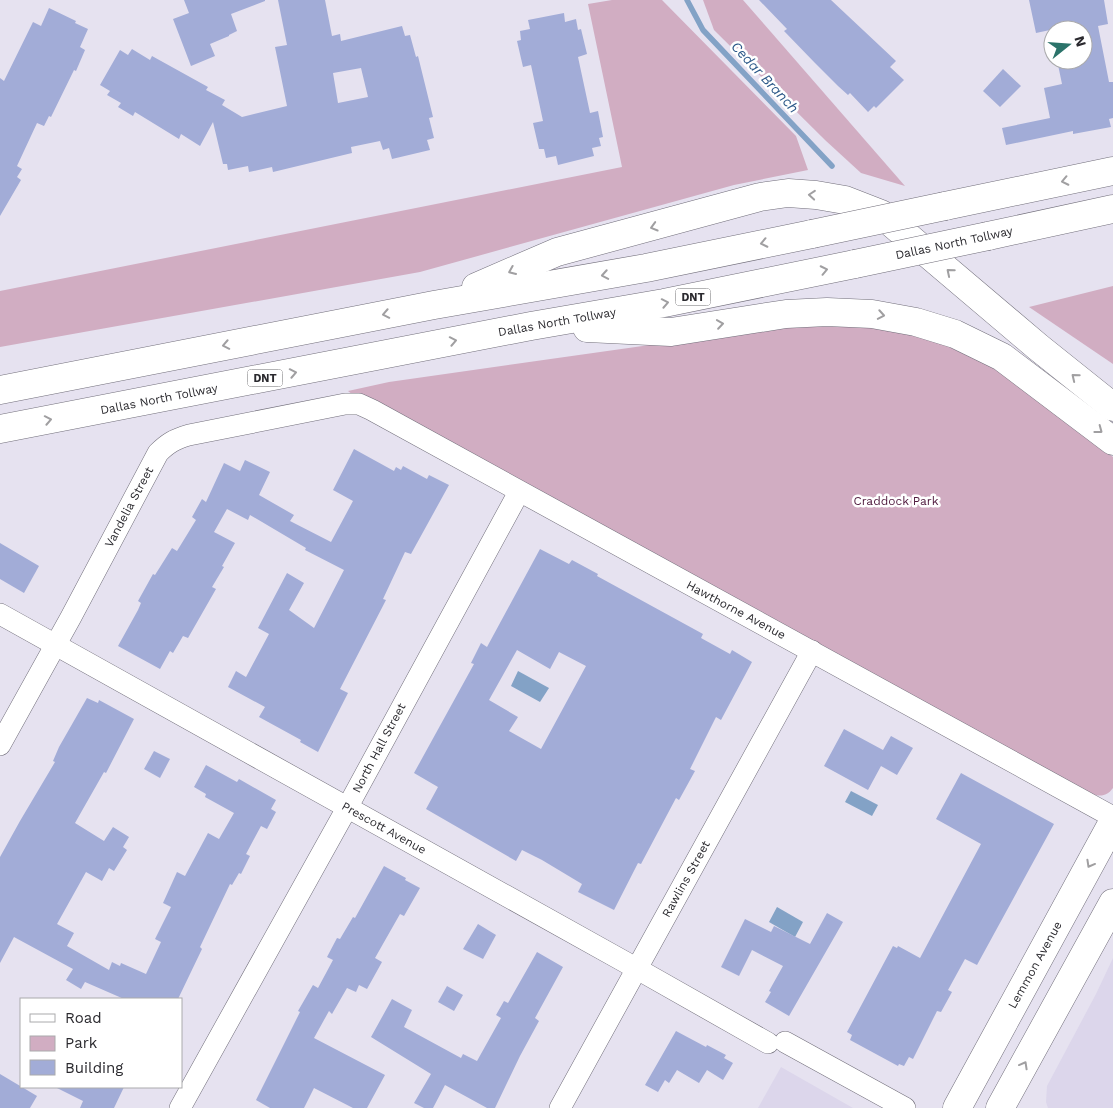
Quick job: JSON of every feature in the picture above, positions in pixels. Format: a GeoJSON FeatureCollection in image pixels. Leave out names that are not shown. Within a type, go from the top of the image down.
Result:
{"type":"FeatureCollection","features":[{"type":"Feature","properties":{"kind":"main road"},"geometry":{"type":"LineString","coordinates":[[0,390],[434,305],[646,268],[1113,171]]}},
{"type":"Feature","properties":{"kind":"main road"},"geometry":{"type":"LineString","coordinates":[[434,305],[557,252],[760,197],[788,193],[816,195],[845,200],[881,214],[1038,347],[1113,407]]}},
{"type":"Feature","properties":{"kind":"main road","name":"Dallas North Tollway"},"geometry":{"type":"LineString","coordinates":[[0,429],[531,326],[664,303],[1113,209]]}},
{"type":"Feature","properties":{"kind":"main road"},"geometry":{"type":"LineString","coordinates":[[531,326],[672,332],[786,314],[827,312],[872,314],[916,322],[955,334],[1002,357],[1113,441]]}},
{"type":"Feature","properties":{"kind":"main road","name":"Lemmon Avenue"},"geometry":{"type":"LineString","coordinates":[[957,1108],[1113,822]]}},
{"type":"Feature","properties":{"kind":"main road"},"geometry":{"type":"LineString","coordinates":[[1000,1108],[1113,903]]}},
{"type":"Feature","properties":{"kind":"street","name":"Vandelia Street"},"geometry":{"type":"LineString","coordinates":[[0,745],[158,453],[168,443],[176,439],[345,404],[359,404]]}},
{"type":"Feature","properties":{"kind":"street","name":"Hawthorne Avenue"},"geometry":{"type":"LineString","coordinates":[[359,404],[812,650],[1113,817]]}},
{"type":"Feature","properties":{"kind":"street","name":"North Hall Street"},"geometry":{"type":"LineString","coordinates":[[180,1108],[347,808],[519,492]]}},
{"type":"Feature","properties":{"kind":"street","name":"Prescott Avenue"},"geometry":{"type":"LineString","coordinates":[[0,614],[637,968],[777,1043],[905,1108]]}},
{"type":"Feature","properties":{"kind":"street","name":"Rawlins Street"},"geometry":{"type":"LineString","coordinates":[[560,1108],[812,650]]}},
{"type":"Feature","properties":{"kind":"shaded area"},"geometry":{"type":"Polygon","coordinates":[[[1113,958],[1113,1108],[1048,1108],[1046,1102],[1047,1086],[1113,958]]]}},
{"type":"Feature","properties":{"kind":"shaded area"},"geometry":{"type":"Polygon","coordinates":[[[781,1067],[853,1108],[758,1108],[781,1067]]]}},
{"type":"Feature","properties":{"kind":"green space"},"geometry":{"type":"Polygon","coordinates":[[[612,0],[662,0],[796,136],[808,170],[734,185],[420,272],[0,347],[0,291],[622,167],[588,4],[612,0]]]}},
{"type":"Feature","properties":{"kind":"green space"},"geometry":{"type":"Polygon","coordinates":[[[703,0],[743,0],[905,186],[861,173],[825,140],[714,30],[703,0]]]}},
{"type":"Feature","properties":{"kind":"green space"},"geometry":{"type":"Polygon","coordinates":[[[1113,286],[1113,364],[1029,307],[1113,286]]]}},
{"type":"Feature","properties":{"kind":"green space","name":"Craddock Park"},"geometry":{"type":"Polygon","coordinates":[[[831,322],[921,334],[994,367],[1113,457],[1113,788],[1106,794],[1101,796],[1092,794],[348,391],[389,382],[671,342],[831,322]]]}},
{"type":"Feature","properties":{"kind":"water"},"geometry":{"type":"Polygon","coordinates":[[[518,671],[549,688],[540,702],[511,686],[518,671]]]}},
{"type":"Feature","properties":{"kind":"water"},"geometry":{"type":"Polygon","coordinates":[[[851,791],[878,805],[872,816],[845,802],[851,791]]]}},
{"type":"Feature","properties":{"kind":"water"},"geometry":{"type":"Polygon","coordinates":[[[777,907],[803,922],[795,937],[769,922],[777,907]]]}},
{"type":"Feature","properties":{"kind":"building"},"geometry":{"type":"Polygon","coordinates":[[[184,0],[265,1],[231,14],[237,31],[210,44],[215,56],[191,66],[173,19],[189,13],[184,0]]]}},
{"type":"Feature","properties":{"kind":"building"},"geometry":{"type":"Polygon","coordinates":[[[278,0],[325,0],[332,36],[340,34],[341,41],[402,26],[405,36],[410,35],[416,57],[418,56],[433,117],[429,118],[434,138],[427,140],[430,150],[392,159],[389,148],[383,150],[380,141],[351,147],[352,153],[273,172],[272,167],[249,172],[248,166],[228,170],[227,164],[223,164],[213,122],[200,146],[181,134],[179,139],[135,112],[133,116],[118,107],[121,103],[107,95],[110,91],[100,85],[120,50],[128,55],[132,49],[150,60],[152,56],[208,87],[206,90],[225,100],[222,105],[242,117],[287,106],[275,47],[287,45],[278,0]],[[361,68],[333,73],[338,103],[368,97],[361,68]]]}},
{"type":"Feature","properties":{"kind":"building"},"geometry":{"type":"Polygon","coordinates":[[[759,0],[831,0],[896,61],[890,67],[904,80],[876,108],[874,106],[868,112],[850,93],[848,95],[815,63],[784,31],[787,29],[759,0]]]}},
{"type":"Feature","properties":{"kind":"building"},"geometry":{"type":"Polygon","coordinates":[[[1029,0],[1104,0],[1108,24],[1098,26],[1109,82],[1113,82],[1113,118],[1109,119],[1111,127],[1073,134],[1073,131],[1006,145],[1002,128],[1050,118],[1044,88],[1062,84],[1059,70],[1093,70],[1093,20],[1043,20],[1043,32],[1036,33],[1029,0]]]}},
{"type":"Feature","properties":{"kind":"building"},"geometry":{"type":"Polygon","coordinates":[[[49,8],[88,29],[80,47],[85,50],[51,117],[49,116],[44,126],[37,123],[17,166],[22,169],[17,177],[21,180],[0,216],[0,78],[4,81],[33,22],[41,26],[49,8]]]}},
{"type":"Feature","properties":{"kind":"building"},"geometry":{"type":"Polygon","coordinates":[[[564,13],[565,22],[576,19],[578,30],[581,29],[587,54],[578,57],[590,113],[598,111],[603,137],[599,138],[601,146],[592,148],[594,156],[558,165],[556,156],[546,158],[544,149],[539,149],[533,123],[543,121],[531,65],[523,67],[517,41],[521,40],[520,31],[530,29],[528,20],[564,13]]]}},
{"type":"Feature","properties":{"kind":"building"},"geometry":{"type":"Polygon","coordinates":[[[1003,69],[1021,86],[1000,107],[983,91],[1003,69]]]}},
{"type":"Feature","properties":{"kind":"building"},"geometry":{"type":"Polygon","coordinates":[[[354,449],[394,471],[396,467],[401,470],[403,466],[427,479],[429,475],[449,485],[411,554],[405,552],[383,599],[386,600],[340,689],[348,693],[318,752],[300,742],[301,740],[259,717],[265,707],[228,687],[236,671],[246,677],[269,634],[258,628],[287,573],[304,583],[289,610],[314,628],[344,570],[305,550],[306,548],[250,515],[248,520],[227,509],[214,532],[235,543],[212,587],[216,589],[188,638],[183,636],[173,653],[170,651],[160,669],[118,646],[138,610],[141,603],[138,601],[153,574],[155,575],[172,548],[177,551],[196,520],[192,517],[202,499],[206,502],[224,463],[240,471],[245,460],[270,472],[259,495],[294,515],[290,521],[331,542],[353,501],[333,490],[354,449]]]}},
{"type":"Feature","properties":{"kind":"building"},"geometry":{"type":"Polygon","coordinates":[[[0,543],[39,566],[24,593],[0,579],[0,543]]]}},
{"type":"Feature","properties":{"kind":"building"},"geometry":{"type":"Polygon","coordinates":[[[540,549],[569,564],[572,560],[598,574],[597,576],[703,634],[701,638],[730,654],[732,650],[752,662],[721,720],[716,717],[690,769],[695,771],[679,800],[676,798],[641,864],[638,863],[614,910],[578,892],[582,884],[542,860],[522,850],[516,861],[426,809],[438,787],[414,773],[474,664],[471,663],[481,643],[487,647],[540,549]],[[517,650],[489,700],[518,717],[509,731],[541,749],[586,666],[559,652],[550,669],[517,650]]]}},
{"type":"Feature","properties":{"kind":"building"},"geometry":{"type":"Polygon","coordinates":[[[87,698],[98,703],[99,700],[134,719],[106,773],[104,772],[75,823],[104,841],[113,827],[129,837],[123,847],[127,850],[114,871],[109,868],[102,881],[86,872],[57,924],[74,933],[67,946],[109,970],[112,962],[120,966],[121,963],[146,974],[161,942],[155,939],[171,907],[163,903],[177,872],[185,876],[208,833],[219,839],[234,813],[205,797],[206,794],[194,787],[206,765],[237,782],[239,779],[276,800],[271,809],[276,812],[267,829],[261,826],[246,854],[250,856],[241,874],[239,873],[232,885],[230,884],[178,998],[122,998],[85,982],[81,989],[66,980],[73,969],[14,937],[0,963],[0,857],[55,762],[53,761],[87,698]]]}},
{"type":"Feature","properties":{"kind":"building"},"geometry":{"type":"Polygon","coordinates":[[[844,729],[883,750],[891,736],[913,748],[897,775],[881,766],[868,790],[824,766],[844,729]]]}},
{"type":"Feature","properties":{"kind":"building"},"geometry":{"type":"Polygon","coordinates":[[[154,751],[170,759],[160,778],[144,769],[154,751]]]}},
{"type":"Feature","properties":{"kind":"building"},"geometry":{"type":"Polygon","coordinates":[[[961,773],[1054,824],[977,965],[965,959],[948,990],[952,992],[941,1012],[937,1011],[913,1059],[909,1057],[904,1066],[899,1064],[898,1066],[850,1040],[852,1035],[847,1032],[893,946],[897,948],[898,946],[920,958],[981,844],[936,819],[961,773]]]}},
{"type":"Feature","properties":{"kind":"building"},"geometry":{"type":"Polygon","coordinates":[[[384,866],[420,888],[404,916],[400,914],[375,958],[382,962],[367,989],[359,985],[356,992],[347,988],[332,1014],[329,1011],[314,1038],[385,1075],[367,1108],[353,1108],[314,1088],[304,1108],[270,1108],[256,1100],[300,1012],[298,1011],[313,985],[318,988],[333,960],[327,957],[337,938],[340,939],[353,917],[355,918],[384,866]]]}},
{"type":"Feature","properties":{"kind":"building"},"geometry":{"type":"Polygon","coordinates":[[[827,913],[843,922],[789,1016],[765,1002],[783,966],[752,950],[739,976],[721,967],[745,919],[771,932],[774,926],[810,944],[827,913]]]}},
{"type":"Feature","properties":{"kind":"building"},"geometry":{"type":"Polygon","coordinates":[[[478,924],[496,935],[483,959],[463,949],[478,924]]]}},
{"type":"Feature","properties":{"kind":"building"},"geometry":{"type":"Polygon","coordinates":[[[537,952],[563,967],[535,1018],[539,1021],[495,1108],[487,1108],[445,1085],[433,1108],[424,1108],[414,1103],[431,1074],[371,1037],[392,999],[412,1010],[404,1027],[461,1058],[463,1054],[477,1061],[501,1018],[496,1015],[504,1001],[508,1003],[537,952]]]}},
{"type":"Feature","properties":{"kind":"building"},"geometry":{"type":"Polygon","coordinates":[[[447,986],[463,995],[454,1011],[438,1002],[447,986]]]}},
{"type":"Feature","properties":{"kind":"building"},"geometry":{"type":"Polygon","coordinates":[[[676,1031],[726,1055],[724,1058],[733,1063],[723,1080],[707,1070],[699,1083],[677,1070],[669,1083],[665,1080],[658,1092],[645,1085],[676,1031]]]}},
{"type":"Feature","properties":{"kind":"building"},"geometry":{"type":"Polygon","coordinates":[[[0,1074],[20,1086],[20,1088],[24,1088],[37,1096],[30,1108],[0,1108],[0,1074]]]}},
{"type":"Feature","properties":{"kind":"building"},"geometry":{"type":"Polygon","coordinates":[[[57,1088],[124,1088],[114,1108],[80,1108],[83,1101],[57,1088]]]}},
{"type":"Feature","properties":{"kind":"waterway","name":"Cedar Branch"},"geometry":{"type":"LineString","coordinates":[[687,0],[703,30],[832,166]]}}]}
